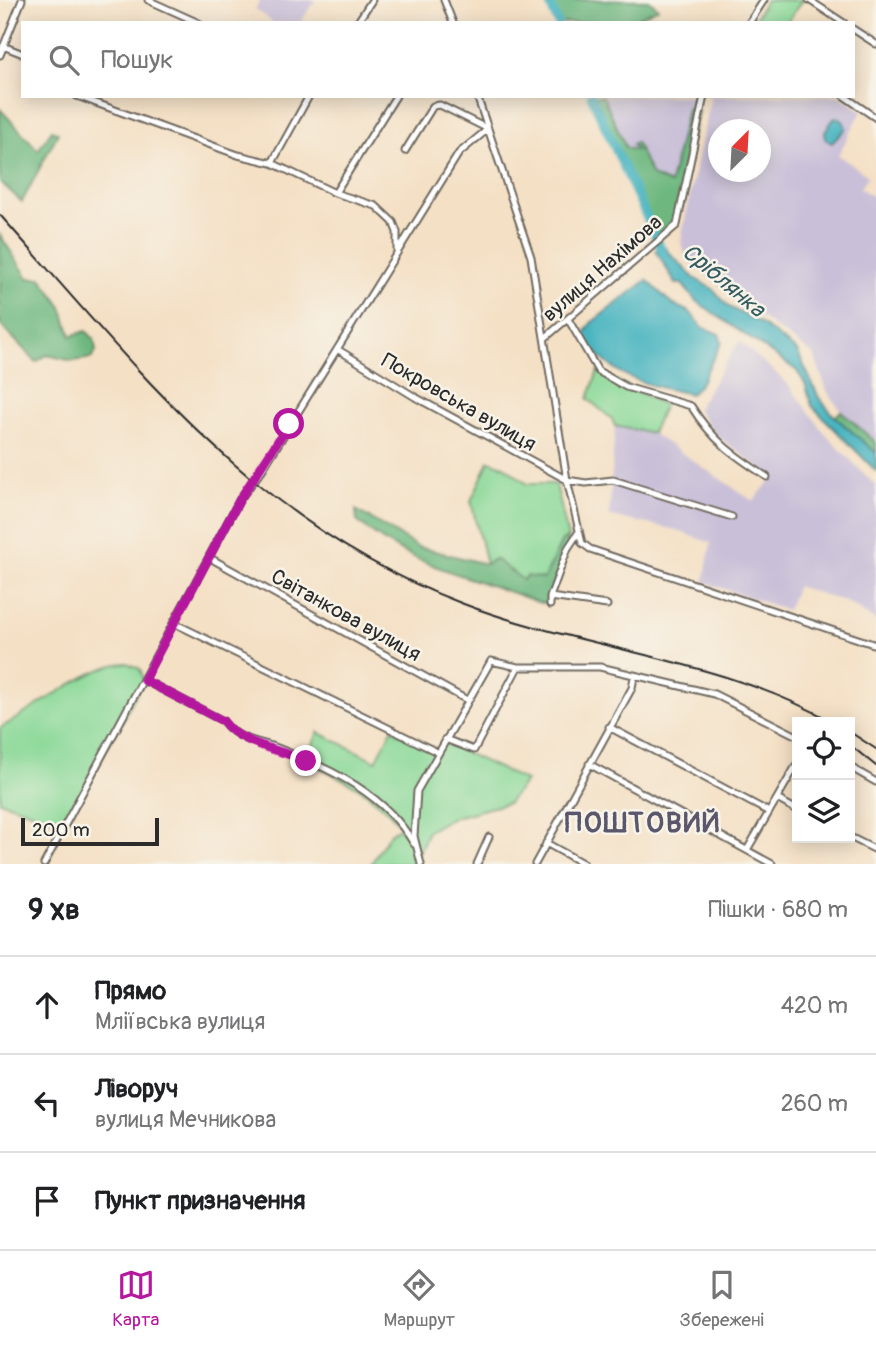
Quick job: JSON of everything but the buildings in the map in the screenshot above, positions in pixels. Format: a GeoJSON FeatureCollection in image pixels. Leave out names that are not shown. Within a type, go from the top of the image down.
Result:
{"type":"FeatureCollection","features":[{"type":"Feature","properties":{"kind":"street"},"geometry":{"type":"LineString","coordinates":[[0,55],[22,0]]}},
{"type":"Feature","properties":{"kind":"street"},"geometry":{"type":"LineString","coordinates":[[148,0],[195,21]]}},
{"type":"Feature","properties":{"kind":"street"},"geometry":{"type":"LineString","coordinates":[[171,9],[173,0]]}},
{"type":"Feature","properties":{"kind":"street"},"geometry":{"type":"LineString","coordinates":[[358,21],[372,0]]}},
{"type":"Feature","properties":{"kind":"street"},"geometry":{"type":"LineString","coordinates":[[444,0],[452,21]]}},
{"type":"Feature","properties":{"kind":"street"},"geometry":{"type":"LineString","coordinates":[[749,21],[764,0]]}},
{"type":"Feature","properties":{"kind":"street"},"geometry":{"type":"LineString","coordinates":[[808,0],[841,21]]}},
{"type":"Feature","properties":{"kind":"street"},"geometry":{"type":"LineString","coordinates":[[855,30],[876,44]]}},
{"type":"Feature","properties":{"kind":"street"},"geometry":{"type":"LineString","coordinates":[[3,46],[21,53]]}},
{"type":"Feature","properties":{"kind":"street"},"geometry":{"type":"LineString","coordinates":[[82,98],[237,155],[272,163],[335,193],[376,206],[387,214],[397,233],[397,253]]}},
{"type":"Feature","properties":{"kind":"street"},"geometry":{"type":"LineString","coordinates":[[272,163],[308,98]]}},
{"type":"Feature","properties":{"kind":"street"},"geometry":{"type":"LineString","coordinates":[[335,193],[395,98]]}},
{"type":"Feature","properties":{"kind":"street"},"geometry":{"type":"LineString","coordinates":[[478,98],[531,257],[566,480],[582,543],[590,549],[876,645]]}},
{"type":"Feature","properties":{"kind":"street","name":"вулиця Нахімова"},"geometry":{"type":"LineString","coordinates":[[545,338],[677,225],[704,98]]}},
{"type":"Feature","properties":{"kind":"street"},"geometry":{"type":"LineString","coordinates":[[847,98],[876,118]]}},
{"type":"Feature","properties":{"kind":"street"},"geometry":{"type":"LineString","coordinates":[[405,151],[433,106],[440,105],[488,129]]}},
{"type":"Feature","properties":{"kind":"street"},"geometry":{"type":"LineString","coordinates":[[44,864],[240,499],[262,470],[460,153],[488,129]]}},
{"type":"Feature","properties":{"kind":"street"},"geometry":{"type":"LineString","coordinates":[[568,319],[598,371],[626,387],[691,406],[699,422],[719,443],[767,477]]}},
{"type":"Feature","properties":{"kind":"street","name":"Покровська вулиця"},"geometry":{"type":"LineString","coordinates":[[337,349],[415,397],[566,480]]}},
{"type":"Feature","properties":{"kind":"street"},"geometry":{"type":"LineString","coordinates":[[566,480],[586,483],[613,480],[732,517]]}},
{"type":"Feature","properties":{"kind":"street"},"geometry":{"type":"LineString","coordinates":[[550,605],[550,597],[568,548],[578,533]]}},
{"type":"Feature","properties":{"kind":"street","name":"Світанкова вулиця"},"geometry":{"type":"LineString","coordinates":[[210,558],[467,700]]}},
{"type":"Feature","properties":{"kind":"street"},"geometry":{"type":"LineString","coordinates":[[550,597],[607,605]]}},
{"type":"Feature","properties":{"kind":"street"},"geometry":{"type":"LineString","coordinates":[[174,623],[438,752]]}},
{"type":"Feature","properties":{"kind":"street"},"geometry":{"type":"LineString","coordinates":[[421,864],[414,836],[417,791],[491,661],[519,667],[600,667],[714,694],[792,733]]}},
{"type":"Feature","properties":{"kind":"street"},"geometry":{"type":"LineString","coordinates":[[445,739],[474,750],[519,667]]}},
{"type":"Feature","properties":{"kind":"street"},"geometry":{"type":"LineString","coordinates":[[534,864],[634,677]]}},
{"type":"Feature","properties":{"kind":"street"},"geometry":{"type":"LineString","coordinates":[[144,680],[223,721],[229,729],[247,740],[281,749],[364,790],[402,823],[419,853]]}},
{"type":"Feature","properties":{"kind":"street"},"geometry":{"type":"LineString","coordinates":[[609,727],[769,812]]}},
{"type":"Feature","properties":{"kind":"street"},"geometry":{"type":"LineString","coordinates":[[589,764],[772,864]]}},
{"type":"Feature","properties":{"kind":"street"},"geometry":{"type":"LineString","coordinates":[[855,770],[876,782]]}},
{"type":"Feature","properties":{"kind":"street"},"geometry":{"type":"LineString","coordinates":[[747,850],[792,773]]}},
{"type":"Feature","properties":{"kind":"street"},"geometry":{"type":"LineString","coordinates":[[777,799],[792,807]]}},
{"type":"Feature","properties":{"kind":"street"},"geometry":{"type":"LineString","coordinates":[[477,864],[489,837]]}},
{"type":"Feature","properties":{"kind":"street"},"geometry":{"type":"LineString","coordinates":[[855,840],[876,850]]}},
{"type":"Feature","properties":{"kind":"street"},"geometry":{"type":"LineString","coordinates":[[546,843],[584,864]]}},
{"type":"Feature","properties":{"kind":"shaded area"},"geometry":{"type":"Polygon","coordinates":[[[261,0],[316,0],[301,21],[271,21],[255,9],[261,0]]]}},
{"type":"Feature","properties":{"kind":"shaded area"},"geometry":{"type":"Polygon","coordinates":[[[604,98],[696,98],[694,105],[687,110],[670,184],[652,176],[636,142],[636,150],[626,148],[604,98]]]}},
{"type":"Feature","properties":{"kind":"shaded area"},"geometry":{"type":"Polygon","coordinates":[[[711,98],[843,98],[862,111],[838,155],[868,176],[860,188],[876,199],[876,443],[839,408],[827,391],[814,355],[737,300],[742,297],[732,295],[690,262],[681,241],[711,98]]]}},
{"type":"Feature","properties":{"kind":"shaded area"},"geometry":{"type":"Polygon","coordinates":[[[739,341],[787,383],[827,436],[876,486],[876,621],[848,603],[797,586],[787,610],[704,582],[711,543],[672,529],[609,516],[615,426],[652,433],[753,501],[773,478],[715,434],[697,409],[739,341]]]}},
{"type":"Feature","properties":{"kind":"green space"},"geometry":{"type":"Polygon","coordinates":[[[548,0],[649,0],[658,8],[633,21],[557,21],[548,0]]]}},
{"type":"Feature","properties":{"kind":"green space"},"geometry":{"type":"Polygon","coordinates":[[[766,0],[802,0],[788,21],[753,21],[766,0]]]}},
{"type":"Feature","properties":{"kind":"green space"},"geometry":{"type":"Polygon","coordinates":[[[595,98],[604,98],[626,148],[636,150],[632,144],[636,142],[652,176],[670,184],[687,109],[694,105],[698,112],[674,218],[669,228],[658,236],[595,98]]]}},
{"type":"Feature","properties":{"kind":"green space"},"geometry":{"type":"Polygon","coordinates":[[[0,109],[38,150],[52,130],[58,133],[22,202],[0,182],[0,109]]]}},
{"type":"Feature","properties":{"kind":"green space"},"geometry":{"type":"Polygon","coordinates":[[[0,235],[28,278],[41,278],[62,307],[71,336],[86,331],[94,339],[96,351],[92,358],[73,361],[47,355],[36,362],[0,324],[0,235]]]}},
{"type":"Feature","properties":{"kind":"green space"},"geometry":{"type":"Polygon","coordinates":[[[598,371],[664,405],[652,433],[615,426],[612,419],[588,399],[598,371]]]}},
{"type":"Feature","properties":{"kind":"green space"},"geometry":{"type":"Polygon","coordinates":[[[841,411],[876,443],[876,453],[835,417],[841,411]]]}},
{"type":"Feature","properties":{"kind":"green space"},"geometry":{"type":"Polygon","coordinates":[[[489,461],[504,466],[527,484],[556,484],[568,538],[562,541],[544,579],[527,576],[522,581],[495,559],[486,564],[471,501],[489,461]]]}},
{"type":"Feature","properties":{"kind":"green space"},"geometry":{"type":"Polygon","coordinates":[[[356,510],[418,547],[486,564],[495,559],[523,580],[527,576],[544,579],[562,541],[568,538],[568,548],[550,597],[546,603],[540,603],[421,561],[399,550],[357,521],[356,510]]]}},
{"type":"Feature","properties":{"kind":"green space"},"geometry":{"type":"Polygon","coordinates":[[[127,663],[140,669],[144,680],[65,824],[0,801],[0,728],[98,670],[127,663]]]}},
{"type":"Feature","properties":{"kind":"green space"},"geometry":{"type":"Polygon","coordinates":[[[392,729],[437,752],[443,742],[526,781],[508,803],[451,818],[428,831],[419,853],[396,820],[371,796],[306,761],[318,732],[376,761],[392,729]]]}},
{"type":"Feature","properties":{"kind":"green space"},"geometry":{"type":"Polygon","coordinates":[[[400,828],[408,838],[418,864],[371,864],[390,833],[400,828]]]}},
{"type":"Feature","properties":{"kind":"water"},"geometry":{"type":"Polygon","coordinates":[[[835,117],[843,121],[846,128],[832,143],[825,139],[825,132],[835,117]]]}},
{"type":"Feature","properties":{"kind":"water"},"geometry":{"type":"Polygon","coordinates":[[[662,245],[694,278],[713,289],[729,307],[760,323],[797,351],[819,398],[835,417],[876,453],[876,471],[812,406],[805,383],[796,370],[696,301],[682,284],[676,284],[656,251],[662,245]]]}},
{"type":"Feature","properties":{"kind":"water"},"geometry":{"type":"Polygon","coordinates":[[[647,280],[672,304],[690,312],[702,327],[719,334],[722,342],[700,384],[691,394],[630,378],[606,362],[583,337],[591,323],[647,280]]]}},
{"type":"Feature","properties":{"kind":"waterway","name":"Сріблянка"},"geometry":{"type":"LineString","coordinates":[[548,0],[557,21]]}},
{"type":"Feature","properties":{"kind":"waterway","name":"Сріблянка"},"geometry":{"type":"LineString","coordinates":[[592,98],[665,257]]}},
{"type":"Feature","properties":{"kind":"railway"},"geometry":{"type":"LineString","coordinates":[[0,215],[154,387],[206,439],[262,488],[322,532],[388,570],[461,603],[507,619],[696,668],[789,700],[823,717]]}},
{"type":"Feature","properties":{"kind":"railway"},"geometry":{"type":"LineString","coordinates":[[855,735],[876,749]]}},
{"type":"Feature","properties":{"kind":"railway"},"geometry":{"type":"LineString","coordinates":[[855,749],[876,766]]}},
{"type":"Feature","properties":{"kind":"district","name":"ПОШТОВИЙ"},"geometry":{"type":"Point","coordinates":[643,822]}},
{"type":"Feature","properties":{"kind":"route"},"geometry":{"type":"LineString","coordinates":[[289,424],[262,470],[240,499],[144,680],[223,721],[229,729],[247,740],[281,749],[306,761]]}}]}
